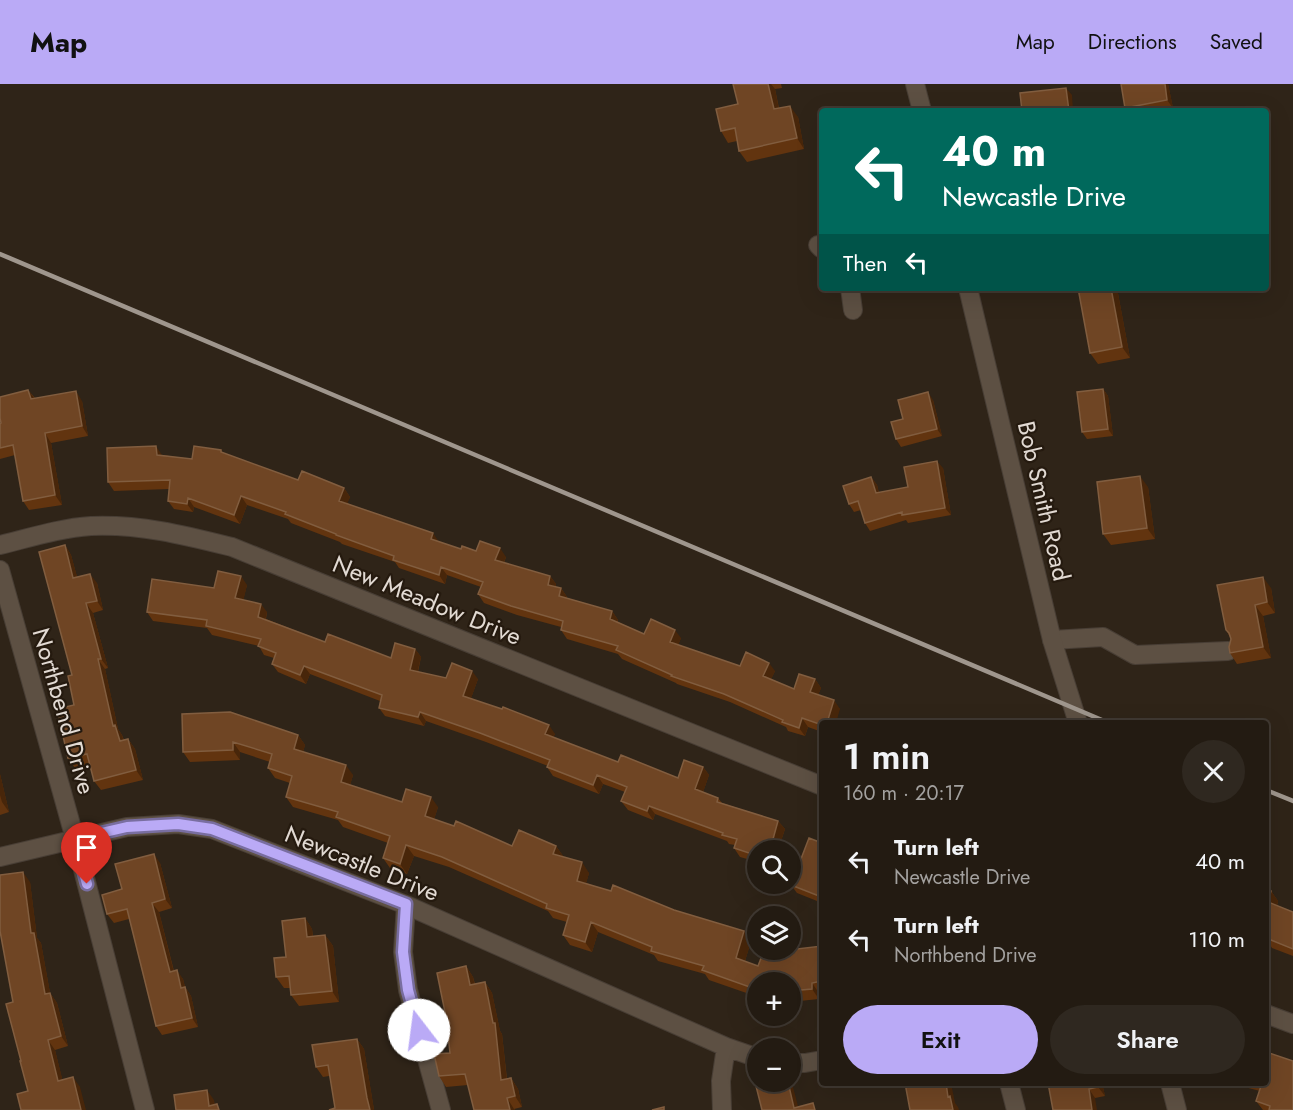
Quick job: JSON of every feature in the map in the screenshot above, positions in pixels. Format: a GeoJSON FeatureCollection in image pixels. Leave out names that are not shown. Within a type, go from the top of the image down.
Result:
{"type":"FeatureCollection","features":[{"type":"Feature","properties":{"kind":"street"},"geometry":{"type":"LineString","coordinates":[[915,84],[921,108]]}},
{"type":"Feature","properties":{"kind":"street"},"geometry":{"type":"LineString","coordinates":[[851,291],[854,310]]}},
{"type":"Feature","properties":{"kind":"street","name":"Bob Smith Road"},"geometry":{"type":"LineString","coordinates":[[969,291],[1052,640],[1077,720]]}},
{"type":"Feature","properties":{"kind":"street","name":"New Meadow Drive"},"geometry":{"type":"LineString","coordinates":[[0,545],[89,526],[133,526],[167,531],[232,547],[819,785]]}},
{"type":"Feature","properties":{"kind":"street","name":"Northbend Drive"},"geometry":{"type":"LineString","coordinates":[[0,570],[75,839],[145,1110]]}},
{"type":"Feature","properties":{"kind":"street"},"geometry":{"type":"LineString","coordinates":[[1052,640],[1103,637],[1135,655],[1228,651]]}},
{"type":"Feature","properties":{"kind":"street","name":"Newcastle Drive"},"geometry":{"type":"LineString","coordinates":[[0,857],[127,827],[178,824],[212,829],[406,904],[726,1047],[747,1054]]}},
{"type":"Feature","properties":{"kind":"street"},"geometry":{"type":"LineString","coordinates":[[406,904],[403,952],[408,990],[441,1110]]}},
{"type":"Feature","properties":{"kind":"street"},"geometry":{"type":"LineString","coordinates":[[1269,1015],[1293,1024]]}},
{"type":"Feature","properties":{"kind":"street"},"geometry":{"type":"LineString","coordinates":[[722,1110],[721,1081],[726,1047]]}},
{"type":"Feature","properties":{"kind":"street"},"geometry":{"type":"LineString","coordinates":[[801,1064],[819,1061]]}},
{"type":"Feature","properties":{"kind":"street"},"geometry":{"type":"LineString","coordinates":[[1010,1086],[1016,1110]]}},
{"type":"Feature","properties":{"kind":"street"},"geometry":{"type":"LineString","coordinates":[[1171,1086],[1177,1110]]}},
{"type":"Feature","properties":{"kind":"building"},"geometry":{"type":"Polygon","coordinates":[[[733,84],[768,84],[774,109],[790,106],[797,138],[739,151],[735,128],[721,131],[716,109],[738,104],[733,84]]]}},
{"type":"Feature","properties":{"kind":"building"},"geometry":{"type":"Polygon","coordinates":[[[1121,84],[1165,84],[1167,100],[1125,108],[1121,84]]]}},
{"type":"Feature","properties":{"kind":"building"},"geometry":{"type":"Polygon","coordinates":[[[1066,88],[1069,108],[1022,108],[1020,93],[1066,88]]]}},
{"type":"Feature","properties":{"kind":"building"},"geometry":{"type":"Polygon","coordinates":[[[1079,291],[1112,291],[1122,347],[1090,353],[1079,291]]]}},
{"type":"Feature","properties":{"kind":"building"},"geometry":{"type":"Polygon","coordinates":[[[1103,389],[1108,429],[1082,432],[1077,392],[1103,389]]]}},
{"type":"Feature","properties":{"kind":"building"},"geometry":{"type":"Polygon","coordinates":[[[28,390],[31,399],[76,391],[82,426],[45,433],[55,495],[23,501],[13,445],[0,448],[0,397],[28,390]]]}},
{"type":"Feature","properties":{"kind":"building"},"geometry":{"type":"Polygon","coordinates":[[[928,392],[937,429],[896,439],[891,422],[903,419],[898,400],[928,392]]]}},
{"type":"Feature","properties":{"kind":"building"},"geometry":{"type":"Polygon","coordinates":[[[156,446],[157,455],[192,459],[194,446],[221,450],[221,452],[298,480],[302,471],[344,488],[339,501],[433,533],[431,539],[461,549],[462,546],[476,551],[480,541],[500,548],[495,560],[550,576],[548,585],[561,588],[559,596],[612,611],[610,619],[644,634],[651,619],[675,630],[670,642],[740,666],[746,652],[769,663],[763,676],[794,689],[799,674],[815,679],[810,692],[834,700],[828,720],[819,720],[819,724],[802,718],[799,728],[782,722],[783,720],[724,694],[671,676],[616,650],[618,646],[561,630],[563,621],[478,594],[483,582],[441,567],[439,575],[393,560],[394,556],[241,496],[234,515],[188,498],[187,504],[168,501],[170,480],[108,482],[107,448],[156,446]]]}},
{"type":"Feature","properties":{"kind":"building"},"geometry":{"type":"Polygon","coordinates":[[[937,461],[945,508],[902,515],[902,512],[865,523],[858,501],[849,504],[843,486],[871,477],[876,493],[908,487],[904,467],[937,461]]]}},
{"type":"Feature","properties":{"kind":"building"},"geometry":{"type":"Polygon","coordinates":[[[1140,476],[1147,528],[1103,534],[1097,482],[1140,476]]]}},
{"type":"Feature","properties":{"kind":"building"},"geometry":{"type":"Polygon","coordinates":[[[65,545],[73,578],[90,574],[97,601],[86,603],[101,659],[98,659],[113,726],[115,725],[120,741],[128,739],[136,770],[94,781],[87,754],[68,758],[57,709],[74,705],[68,676],[72,675],[39,552],[65,545]]]}},
{"type":"Feature","properties":{"kind":"building"},"geometry":{"type":"Polygon","coordinates":[[[218,571],[241,576],[235,598],[261,604],[258,617],[325,642],[328,634],[391,658],[395,643],[415,649],[410,670],[446,678],[452,663],[472,671],[463,696],[502,709],[503,707],[549,725],[545,734],[618,762],[621,755],[678,778],[684,760],[703,767],[695,789],[718,798],[717,802],[778,821],[773,840],[747,840],[747,852],[734,848],[737,839],[722,835],[723,833],[649,806],[647,811],[621,801],[627,787],[597,775],[593,785],[547,767],[550,760],[480,733],[420,712],[418,717],[379,708],[382,695],[304,666],[300,675],[272,664],[276,653],[258,646],[261,639],[206,626],[207,620],[147,612],[152,579],[214,588],[218,571]]]}},
{"type":"Feature","properties":{"kind":"building"},"geometry":{"type":"Polygon","coordinates":[[[1263,577],[1267,602],[1255,605],[1263,647],[1230,653],[1231,639],[1226,630],[1217,585],[1263,577]]]}},
{"type":"Feature","properties":{"kind":"building"},"geometry":{"type":"Polygon","coordinates":[[[230,712],[298,735],[294,749],[346,765],[341,782],[402,802],[406,789],[431,797],[425,816],[454,826],[456,821],[512,846],[519,830],[556,846],[553,854],[582,862],[577,881],[611,891],[613,885],[674,910],[744,931],[736,958],[758,966],[760,960],[801,960],[801,948],[819,946],[819,982],[812,983],[812,989],[801,990],[801,972],[747,972],[747,986],[702,970],[704,966],[651,951],[652,947],[591,922],[585,942],[563,935],[569,915],[546,908],[547,904],[442,857],[406,845],[400,864],[383,858],[390,836],[336,817],[338,812],[286,797],[292,776],[268,768],[272,754],[233,742],[233,750],[183,752],[182,714],[230,712]]]}},
{"type":"Feature","properties":{"kind":"building"},"geometry":{"type":"Polygon","coordinates":[[[809,838],[819,842],[819,896],[801,889],[801,859],[809,838]]]}},
{"type":"Feature","properties":{"kind":"building"},"geometry":{"type":"Polygon","coordinates":[[[154,854],[165,899],[152,903],[170,972],[177,970],[181,988],[185,987],[192,1018],[156,1026],[127,909],[107,914],[102,895],[122,889],[115,864],[154,854]]]}},
{"type":"Feature","properties":{"kind":"building"},"geometry":{"type":"Polygon","coordinates":[[[23,872],[31,933],[34,933],[45,994],[50,993],[61,1036],[48,1040],[58,1081],[73,1077],[81,1110],[21,1110],[17,1094],[28,1091],[6,1004],[13,1002],[0,931],[0,875],[23,872]]]}},
{"type":"Feature","properties":{"kind":"building"},"geometry":{"type":"Polygon","coordinates":[[[1269,902],[1293,912],[1293,949],[1269,939],[1269,902]]]}},
{"type":"Feature","properties":{"kind":"building"},"geometry":{"type":"Polygon","coordinates":[[[305,918],[307,937],[325,935],[332,991],[291,995],[289,976],[276,977],[274,958],[286,957],[282,921],[305,918]]]}},
{"type":"Feature","properties":{"kind":"building"},"geometry":{"type":"Polygon","coordinates":[[[466,966],[470,985],[485,982],[493,1023],[495,1023],[501,1080],[511,1078],[515,1096],[507,1098],[510,1110],[474,1110],[465,1074],[439,1076],[434,1054],[450,1053],[446,1017],[437,973],[466,966]]]}},
{"type":"Feature","properties":{"kind":"building"},"geometry":{"type":"Polygon","coordinates":[[[357,1039],[370,1110],[329,1110],[335,1108],[328,1065],[316,1067],[312,1045],[357,1039]]]}},
{"type":"Feature","properties":{"kind":"building"},"geometry":{"type":"Polygon","coordinates":[[[1269,1053],[1293,1061],[1293,1110],[1269,1110],[1270,1106],[1256,1101],[1261,1086],[1269,1086],[1269,1053]]]}},
{"type":"Feature","properties":{"kind":"building"},"geometry":{"type":"Polygon","coordinates":[[[906,1086],[946,1086],[953,1110],[910,1110],[906,1086]]]}},
{"type":"Feature","properties":{"kind":"building"},"geometry":{"type":"Polygon","coordinates":[[[1049,1086],[1098,1086],[1089,1089],[1092,1110],[1053,1110],[1049,1086]]]}},
{"type":"Feature","properties":{"kind":"building"},"geometry":{"type":"Polygon","coordinates":[[[207,1090],[209,1106],[217,1104],[219,1110],[176,1110],[174,1095],[207,1090]]]}},
{"type":"Feature","properties":{"kind":"building"},"geometry":{"type":"Polygon","coordinates":[[[758,1092],[790,1092],[794,1108],[813,1103],[815,1110],[762,1110],[758,1092]]]}},
{"type":"Feature","properties":{"kind":"railway"},"geometry":{"type":"LineString","coordinates":[[0,254],[1102,720]]}},
{"type":"Feature","properties":{"kind":"railway"},"geometry":{"type":"LineString","coordinates":[[1269,791],[1293,801]]}},
{"type":"Feature","properties":{"kind":"route"},"geometry":{"type":"LineString","coordinates":[[87,884],[75,839],[127,827],[178,824],[212,829],[406,904],[403,952],[408,990],[419,1030]]}}]}
